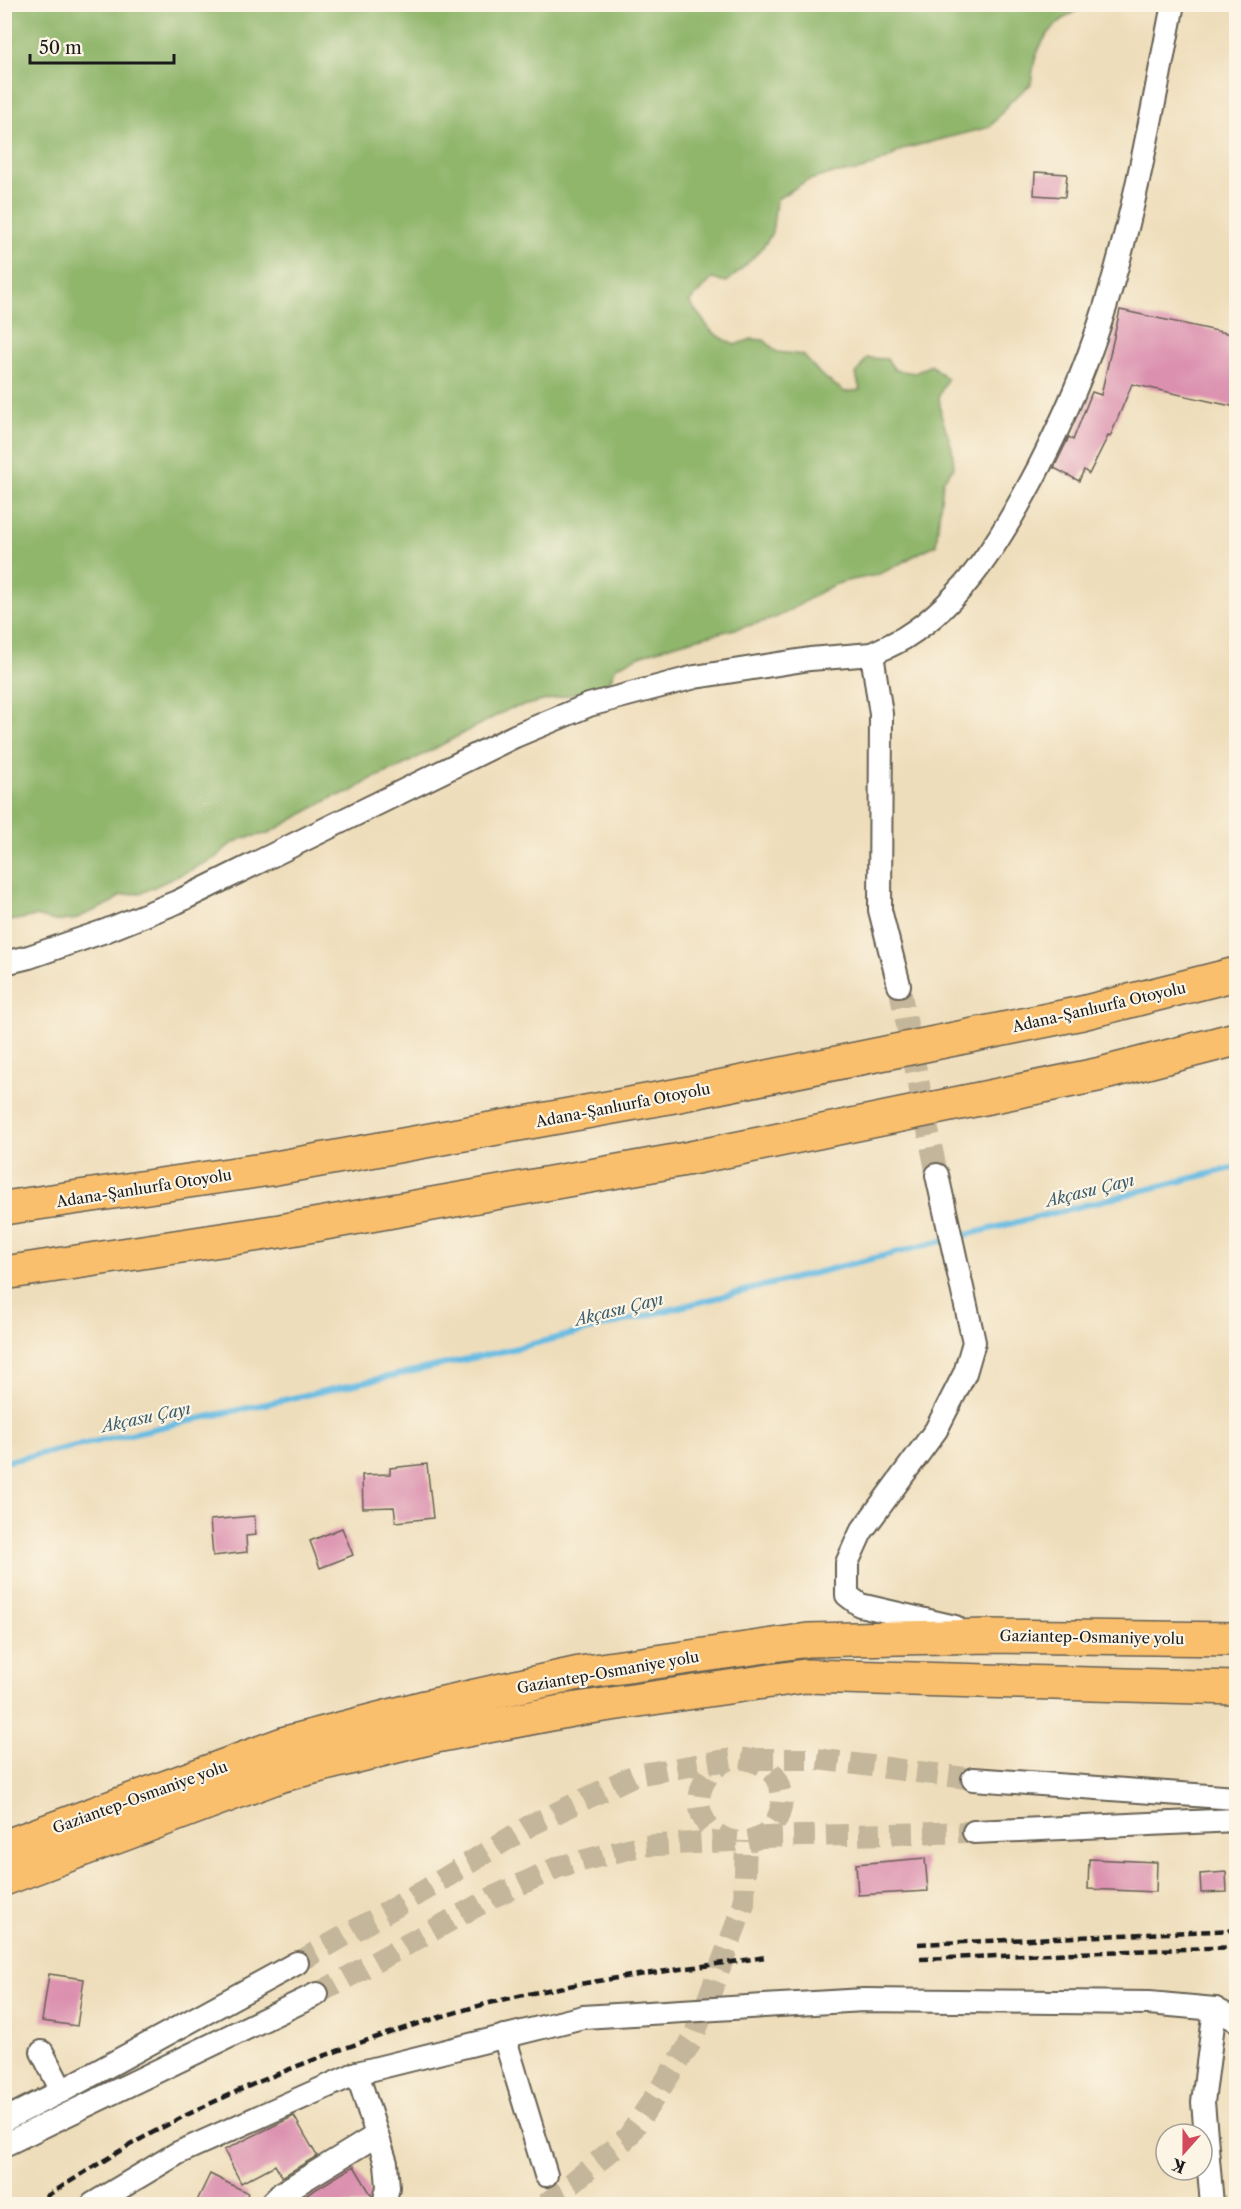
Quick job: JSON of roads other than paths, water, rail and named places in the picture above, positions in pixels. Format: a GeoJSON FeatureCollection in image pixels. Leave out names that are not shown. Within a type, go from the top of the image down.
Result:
{"type":"FeatureCollection","features":[{"type":"Feature","properties":{"kind":"highway","name":"Adana-Şanlıurfa Otoyolu"},"geometry":{"type":"LineString","coordinates":[[4,1208],[270,1169],[674,1096],[1083,1013],[1236,974]]}},
{"type":"Feature","properties":{"kind":"highway"},"geometry":{"type":"LineString","coordinates":[[4,1273],[280,1231],[686,1159],[1097,1075],[1236,1039]]}},
{"type":"Feature","properties":{"kind":"highway","name":"Gaziantep-Osmaniye yolu"},"geometry":{"type":"LineString","coordinates":[[8,1867],[286,1743],[425,1707],[579,1673],[808,1640],[990,1636],[1236,1639]]}},
{"type":"Feature","properties":{"kind":"highway","name":"Gaziantep-Osmaniye yolu"},"geometry":{"type":"LineString","coordinates":[[8,1867],[282,1775],[436,1736],[577,1709],[805,1676],[1236,1688]]}},
{"type":"Feature","properties":{"kind":"street"},"geometry":{"type":"LineString","coordinates":[[4,963],[29,957],[105,931],[177,902],[515,736],[589,705],[705,675],[810,659],[872,654],[905,638],[955,595],[982,564],[1013,517],[1073,395],[1100,324],[1120,253],[1173,4]]}},
{"type":"Feature","properties":{"kind":"street"},"geometry":{"type":"LineString","coordinates":[[872,654],[880,714],[880,910],[899,985]]}},
{"type":"Feature","properties":{"kind":"street"},"geometry":{"type":"LineString","coordinates":[[937,1175],[974,1342],[965,1373],[936,1431],[861,1532],[847,1563],[847,1595],[860,1605],[990,1636]]}},
{"type":"Feature","properties":{"kind":"street"},"geometry":{"type":"LineString","coordinates":[[974,1779],[1236,1798]]}},
{"type":"Feature","properties":{"kind":"street"},"geometry":{"type":"LineString","coordinates":[[974,1832],[1236,1820]]}},
{"type":"Feature","properties":{"kind":"street"},"geometry":{"type":"LineString","coordinates":[[4,2120],[62,2091],[297,1963]]}},
{"type":"Feature","properties":{"kind":"street"},"geometry":{"type":"LineString","coordinates":[[4,2145],[317,1994]]}},
{"type":"Feature","properties":{"kind":"street"},"geometry":{"type":"LineString","coordinates":[[93,2205],[177,2152],[357,2073],[583,2017],[864,2000],[1149,2003],[1215,2009],[1236,2020]]}},
{"type":"Feature","properties":{"kind":"street"},"geometry":{"type":"LineString","coordinates":[[1212,2205],[1203,2102],[1215,2009]]}},
{"type":"Feature","properties":{"kind":"street"},"geometry":{"type":"LineString","coordinates":[[504,2036],[546,2175]]}},
{"type":"Feature","properties":{"kind":"street"},"geometry":{"type":"LineString","coordinates":[[42,2052],[62,2091]]}},
{"type":"Feature","properties":{"kind":"street"},"geometry":{"type":"LineString","coordinates":[[357,2073],[387,2171],[388,2187],[384,2205]]}},
{"type":"Feature","properties":{"kind":"street"},"geometry":{"type":"LineString","coordinates":[[271,2205],[282,2193],[377,2135]]}},
{"type":"Feature","properties":{"kind":"waterway","name":"Akçasu Çayı"},"geometry":{"type":"LineString","coordinates":[[4,1462],[513,1349],[1236,1167]]}},
{"type":"Feature","properties":{"kind":"tunnel"},"geometry":{"type":"LineString","coordinates":[[899,985],[937,1175]]}},
{"type":"Feature","properties":{"kind":"tunnel"},"geometry":{"type":"LineString","coordinates":[[297,1963],[427,1889],[529,1826],[635,1775],[739,1758],[762,1765],[776,1777],[781,1793],[780,1809],[774,1825],[762,1836],[745,1842],[726,1839],[716,1834],[703,1817],[699,1798],[701,1789],[710,1774],[725,1761]]}},
{"type":"Feature","properties":{"kind":"tunnel"},"geometry":{"type":"LineString","coordinates":[[752,1759],[817,1759],[973,1779]]}},
{"type":"Feature","properties":{"kind":"tunnel"},"geometry":{"type":"LineString","coordinates":[[760,1837],[974,1832]]}},
{"type":"Feature","properties":{"kind":"tunnel"},"geometry":{"type":"LineString","coordinates":[[317,1994],[495,1896],[558,1867],[639,1846],[731,1841]]}},
{"type":"Feature","properties":{"kind":"tunnel"},"geometry":{"type":"LineString","coordinates":[[546,2204],[628,2137],[692,2041],[744,1904],[746,1841]]}},
{"type":"Feature","properties":{"kind":"railway"},"geometry":{"type":"LineString","coordinates":[[918,1944],[1236,1930]]}},
{"type":"Feature","properties":{"kind":"railway"},"geometry":{"type":"LineString","coordinates":[[920,1959],[1236,1947]]}},
{"type":"Feature","properties":{"kind":"railway"},"geometry":{"type":"LineString","coordinates":[[34,2204],[123,2149],[206,2106],[292,2068],[381,2036],[471,2008],[544,1991],[766,1957]]}}]}
